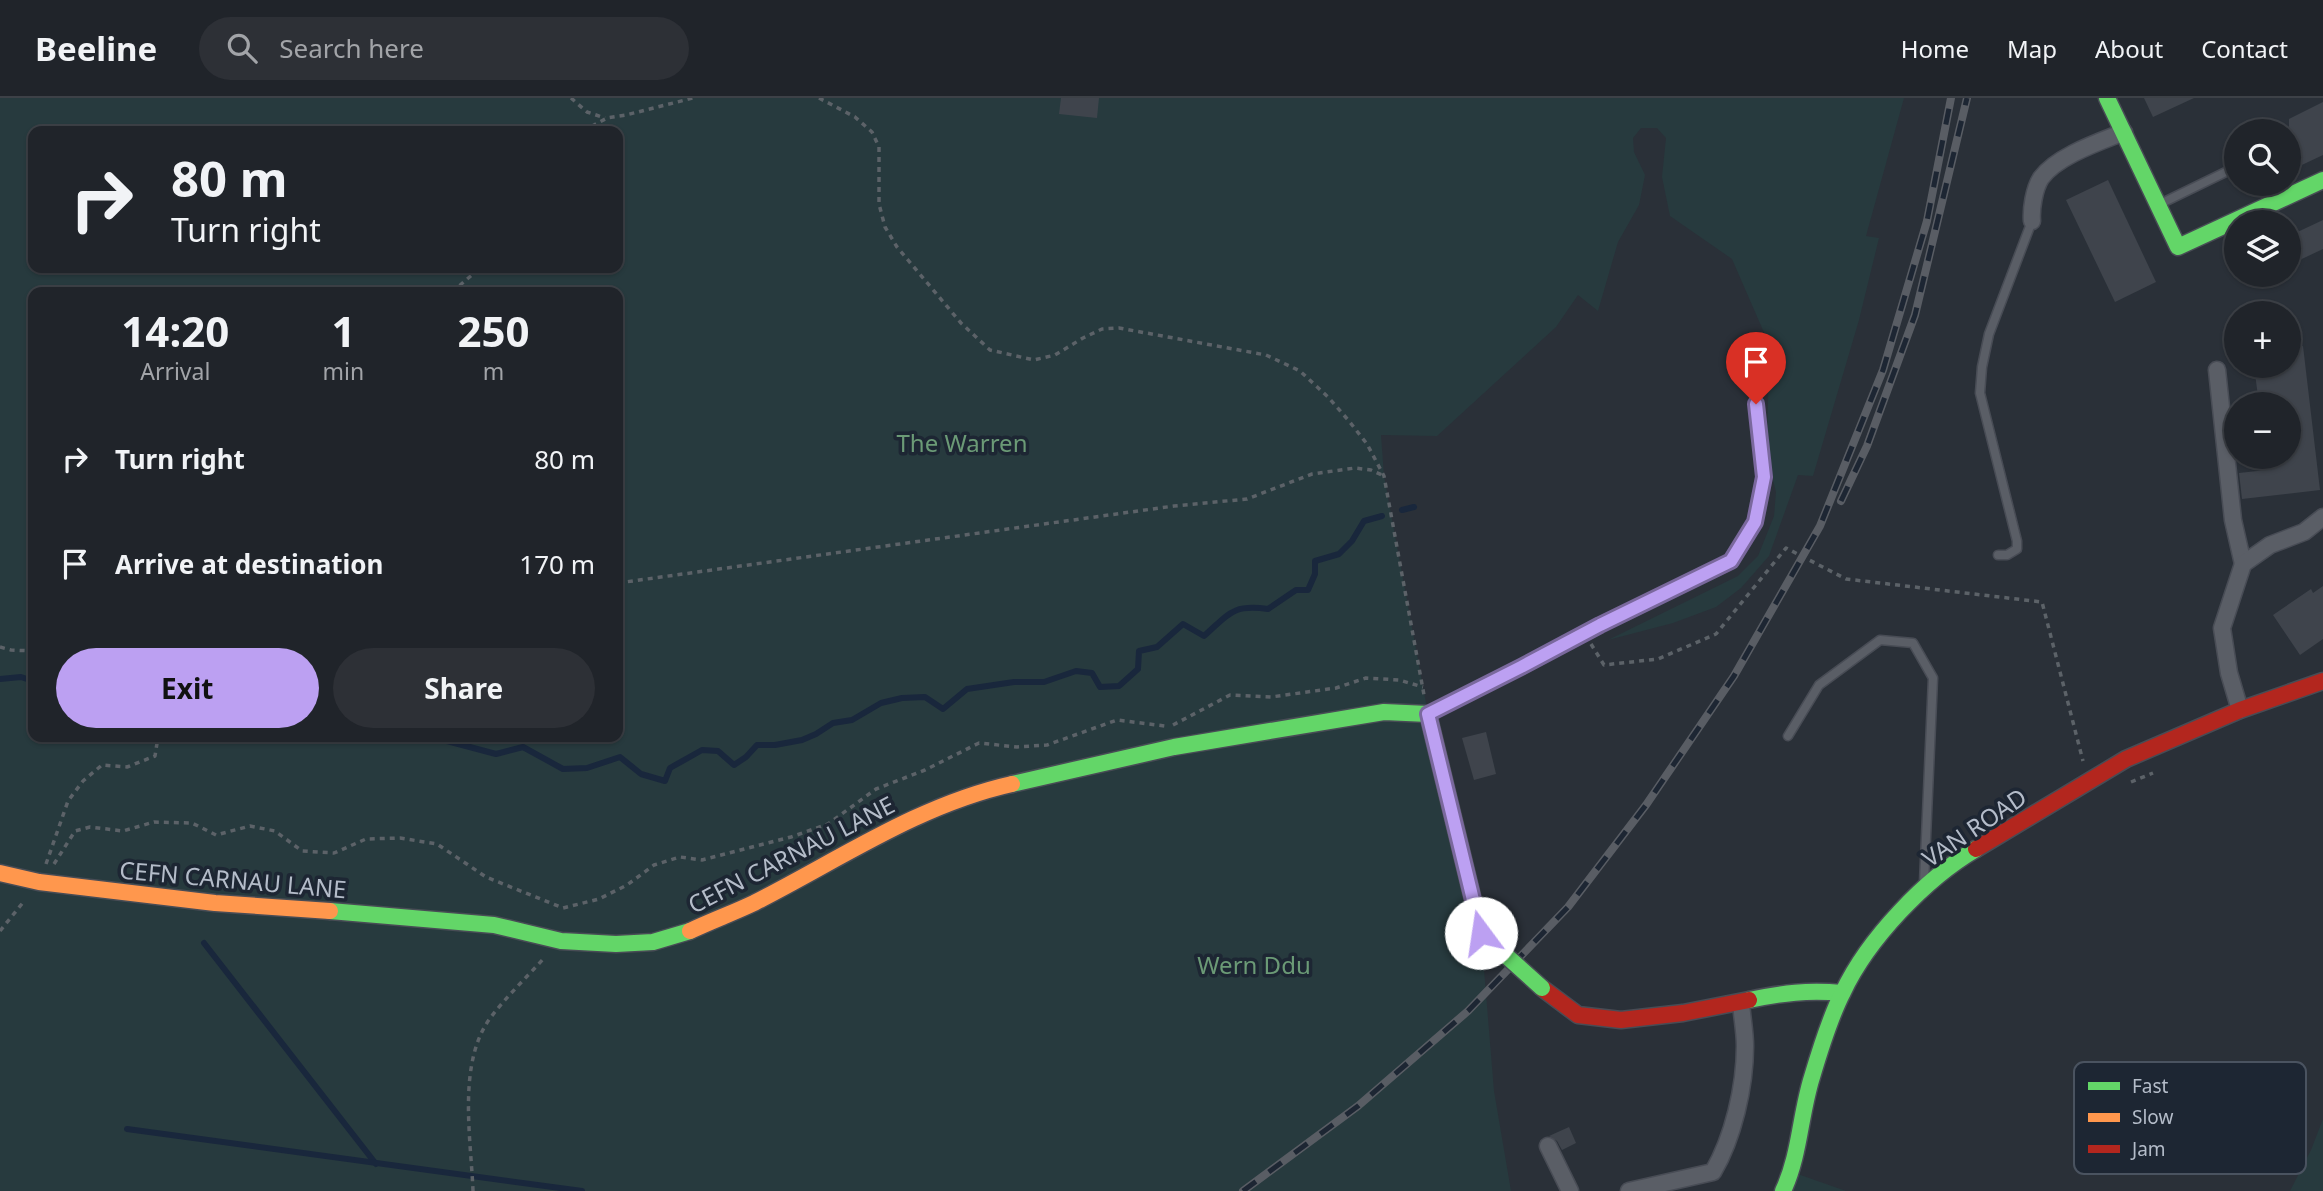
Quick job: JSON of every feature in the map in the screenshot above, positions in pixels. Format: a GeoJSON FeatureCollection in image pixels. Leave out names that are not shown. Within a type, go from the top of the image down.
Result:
{"type":"FeatureCollection","features":[{"type":"Feature","properties":{"kind":"street"},"geometry":{"type":"LineString","coordinates":[[2108,98],[2178,247],[2323,180]]}},
{"type":"Feature","properties":{"kind":"street"},"geometry":{"type":"LineString","coordinates":[[2032,222],[2031,211],[2040,179],[2057,163],[2124,132]]}},
{"type":"Feature","properties":{"kind":"street"},"geometry":{"type":"LineString","coordinates":[[2217,370],[2234,520],[2243,564],[2222,628],[2229,673],[2240,710]]}},
{"type":"Feature","properties":{"kind":"street"},"geometry":{"type":"LineString","coordinates":[[2243,564],[2270,545],[2304,532],[2323,517]]}},
{"type":"Feature","properties":{"kind":"street","name":"VAN ROAD"},"geometry":{"type":"LineString","coordinates":[[1783,1191],[1792,1171],[1811,1079],[1842,993],[1865,953],[1906,905],[1962,857],[2126,759],[2240,710],[2323,681]]}},
{"type":"Feature","properties":{"kind":"street","name":"CEFN CARNAU LANE"},"geometry":{"type":"LineString","coordinates":[[0,873],[215,903],[494,925],[561,941],[616,944],[653,942],[680,935],[753,903],[926,812],[980,790],[1174,747],[1265,731],[1384,712],[1428,714]]}},
{"type":"Feature","properties":{"kind":"street"},"geometry":{"type":"LineString","coordinates":[[1428,714],[1481,933],[1542,988],[1578,1015],[1621,1020],[1683,1013],[1785,992],[1812,990],[1842,993]]}},
{"type":"Feature","properties":{"kind":"street"},"geometry":{"type":"LineString","coordinates":[[1629,1191],[1713,1172],[1717,1166],[1737,1113],[1745,1048],[1741,1003]]}},
{"type":"Feature","properties":{"kind":"street"},"geometry":{"type":"LineString","coordinates":[[1548,1146],[1570,1191]]}},
{"type":"Feature","properties":{"kind":"lane"},"geometry":{"type":"LineString","coordinates":[[2158,205],[2224,173]]}},
{"type":"Feature","properties":{"kind":"lane"},"geometry":{"type":"LineString","coordinates":[[1998,555],[2012,553],[2017,549],[2017,541],[1980,393],[1982,367],[1989,334],[2032,222]]}},
{"type":"Feature","properties":{"kind":"lane"},"geometry":{"type":"LineString","coordinates":[[1428,714],[1731,561],[1755,522],[1764,477],[1756,404]]}},
{"type":"Feature","properties":{"kind":"lane"},"geometry":{"type":"LineString","coordinates":[[1788,736],[1819,685],[1880,640],[1913,643],[1933,678],[1924,890]]}},
{"type":"Feature","properties":{"kind":"path"},"geometry":{"type":"LineString","coordinates":[[571,98],[587,112],[607,118]]}},
{"type":"Feature","properties":{"kind":"path"},"geometry":{"type":"LineString","coordinates":[[592,126],[607,118],[625,116],[693,98]]}},
{"type":"Feature","properties":{"kind":"path"},"geometry":{"type":"LineString","coordinates":[[819,98],[855,117],[872,132],[879,148],[879,204],[886,227],[897,247],[961,323],[990,350],[1034,360],[1055,355],[1102,329],[1119,328],[1266,355],[1300,371],[1328,397],[1367,444],[1384,476],[1428,714]]}},
{"type":"Feature","properties":{"kind":"path"},"geometry":{"type":"LineString","coordinates":[[458,287],[474,273]]}},
{"type":"Feature","properties":{"kind":"path"},"geometry":{"type":"LineString","coordinates":[[623,582],[1174,506],[1247,499],[1312,474],[1355,468],[1371,470],[1384,476]]}},
{"type":"Feature","properties":{"kind":"path"},"geometry":{"type":"LineString","coordinates":[[1584,634],[1604,665],[1658,659],[1716,634],[1786,548],[1846,579],[2042,602],[2088,781]]}},
{"type":"Feature","properties":{"kind":"path"},"geometry":{"type":"LineString","coordinates":[[0,647],[28,651]]}},
{"type":"Feature","properties":{"kind":"path"},"geometry":{"type":"LineString","coordinates":[[41,878],[47,875],[75,831],[90,827],[122,831],[154,822],[192,823],[216,835],[250,826],[275,831],[302,851],[334,853],[366,839],[400,838],[436,844],[486,877],[563,908],[599,899],[627,885],[654,865],[680,857],[702,859],[791,837],[828,824],[876,789],[925,770],[979,743],[1017,747],[1047,745],[1117,720],[1170,726],[1230,695],[1271,697],[1336,688],[1366,678],[1399,680],[1423,687]]}},
{"type":"Feature","properties":{"kind":"path"},"geometry":{"type":"LineString","coordinates":[[0,930],[41,878],[68,801],[83,781],[102,765],[127,767],[155,756],[157,742]]}},
{"type":"Feature","properties":{"kind":"path"},"geometry":{"type":"LineString","coordinates":[[2130,783],[2153,772]]}},
{"type":"Feature","properties":{"kind":"path"},"geometry":{"type":"LineString","coordinates":[[473,1191],[469,1090],[471,1061],[489,1019],[561,941]]}},
{"type":"Feature","properties":{"kind":"green space"},"geometry":{"type":"Polygon","coordinates":[[[0,98],[1904,98],[1866,236],[1879,238],[1859,320],[1813,476],[1798,475],[1769,556],[1741,588],[1716,607],[1673,623],[1608,640],[1738,576],[1758,556],[1774,516],[1776,492],[1767,457],[1769,344],[1732,259],[1670,216],[1662,177],[1666,138],[1657,128],[1641,128],[1633,138],[1634,152],[1645,175],[1639,205],[1618,242],[1598,311],[1578,295],[1556,327],[1437,436],[1381,435],[1384,476],[1428,714],[1481,933],[1494,1091],[1511,1191],[0,1191],[0,98]]]}},
{"type":"Feature","properties":{"kind":"green space"},"geometry":{"type":"Polygon","coordinates":[[[2323,1119],[2323,1191],[2290,1191],[2299,1174],[2306,1174],[2306,1160],[2323,1119]]]}},
{"type":"Feature","properties":{"kind":"green space"},"geometry":{"type":"Polygon","coordinates":[[[1792,1172],[1846,1191],[1783,1191],[1792,1172]]]}},
{"type":"Feature","properties":{"kind":"building"},"geometry":{"type":"Polygon","coordinates":[[[1061,98],[1099,98],[1097,118],[1059,114],[1061,98]]]}},
{"type":"Feature","properties":{"kind":"building"},"geometry":{"type":"Polygon","coordinates":[[[2144,98],[2194,98],[2153,117],[2144,98]]]}},
{"type":"Feature","properties":{"kind":"building"},"geometry":{"type":"Polygon","coordinates":[[[2323,102],[2323,155],[2301,165],[2301,119],[2289,119],[2323,102]]]}},
{"type":"Feature","properties":{"kind":"building"},"geometry":{"type":"Polygon","coordinates":[[[2108,180],[2156,282],[2115,302],[2066,200],[2108,180]]]}},
{"type":"Feature","properties":{"kind":"building"},"geometry":{"type":"Polygon","coordinates":[[[2323,220],[2323,249],[2301,259],[2301,230],[2323,220]]]}},
{"type":"Feature","properties":{"kind":"building"},"geometry":{"type":"Polygon","coordinates":[[[2301,346],[2320,490],[2242,499],[2239,473],[2266,469],[2301,469],[2301,392],[2257,392],[2256,378],[2301,378],[2301,346]]]}},
{"type":"Feature","properties":{"kind":"building"},"geometry":{"type":"Polygon","coordinates":[[[2323,586],[2323,639],[2300,655],[2273,615],[2311,589],[2313,593],[2323,586]]]}},
{"type":"Feature","properties":{"kind":"building"},"geometry":{"type":"Polygon","coordinates":[[[1486,732],[1496,774],[1474,780],[1462,738],[1486,732]]]}},
{"type":"Feature","properties":{"kind":"building"},"geometry":{"type":"Polygon","coordinates":[[[1569,1127],[1576,1143],[1562,1150],[1557,1141],[1549,1136],[1569,1127]]]}},
{"type":"Feature","properties":{"kind":"waterway"},"geometry":{"type":"LineString","coordinates":[[1402,510],[1414,507]]}},
{"type":"Feature","properties":{"kind":"waterway"},"geometry":{"type":"LineString","coordinates":[[451,742],[496,754],[523,747],[563,769],[587,768],[620,757],[641,774],[665,781],[670,768],[702,750],[718,751],[734,765],[757,745],[802,740],[833,723],[852,720],[881,703],[902,698],[925,697],[943,709],[967,689],[1014,682],[1044,682],[1076,671],[1092,673],[1100,687],[1119,686],[1138,669],[1139,651],[1157,647],[1183,624],[1204,636],[1232,612],[1246,608],[1268,609],[1296,590],[1308,590],[1315,574],[1315,561],[1339,554],[1352,541],[1364,521],[1382,516]]}},
{"type":"Feature","properties":{"kind":"waterway"},"geometry":{"type":"LineString","coordinates":[[0,679],[21,677],[28,679]]}},
{"type":"Feature","properties":{"kind":"waterway"},"geometry":{"type":"LineString","coordinates":[[204,943],[376,1164]]}},
{"type":"Feature","properties":{"kind":"waterway"},"geometry":{"type":"LineString","coordinates":[[127,1129],[582,1191]]}},
{"type":"Feature","properties":{"kind":"railway"},"geometry":{"type":"LineString","coordinates":[[1243,1191],[1358,1106],[1468,1011],[1568,907],[1646,805],[1734,676],[1820,526],[1883,370],[1927,221],[1951,98]]}},
{"type":"Feature","properties":{"kind":"railway"},"geometry":{"type":"LineString","coordinates":[[1841,501],[1867,446],[1915,315],[1967,98]]}},
{"type":"Feature","properties":{"kind":"traffic: fast"},"geometry":{"type":"LineString","coordinates":[[2107,98],[2178,247],[2323,180]]}},
{"type":"Feature","properties":{"kind":"traffic: fast"},"geometry":{"type":"LineString","coordinates":[[1012,784],[1174,747],[1384,712],[1428,714],[1481,933]]}},
{"type":"Feature","properties":{"kind":"traffic: fast"},"geometry":{"type":"LineString","coordinates":[[1783,1191],[1793,1163],[1808,1091],[1822,1045],[1838,1002],[1854,972],[1883,931],[1918,893],[1976,849]]}},
{"type":"Feature","properties":{"kind":"traffic: fast"},"geometry":{"type":"LineString","coordinates":[[330,911],[494,925],[561,941],[616,944],[653,942],[690,931]]}},
{"type":"Feature","properties":{"kind":"traffic: fast"},"geometry":{"type":"LineString","coordinates":[[1481,933],[1542,988]]}},
{"type":"Feature","properties":{"kind":"traffic: fast"},"geometry":{"type":"LineString","coordinates":[[1749,1000],[1795,993],[1842,993]]}},
{"type":"Feature","properties":{"kind":"traffic: slow"},"geometry":{"type":"LineString","coordinates":[[690,931],[754,903],[911,820],[977,793],[1012,784]]}},
{"type":"Feature","properties":{"kind":"traffic: slow"},"geometry":{"type":"LineString","coordinates":[[0,873],[39,882],[215,903],[330,911]]}},
{"type":"Feature","properties":{"kind":"traffic: jam"},"geometry":{"type":"LineString","coordinates":[[1976,849],[2126,759],[2240,710],[2323,681]]}},
{"type":"Feature","properties":{"kind":"traffic: jam"},"geometry":{"type":"LineString","coordinates":[[1542,988],[1578,1015],[1621,1020],[1683,1013],[1749,1000]]}},
{"type":"Feature","properties":{"kind":"route"},"geometry":{"type":"LineString","coordinates":[[1481,933],[1428,714],[1731,561],[1755,522],[1764,477],[1756,404]]}},
{"type":"Feature","properties":{"kind":"park label","name":"The Warren"},"geometry":{"type":"Point","coordinates":[962,442]}},
{"type":"Feature","properties":{"kind":"park label","name":"Wern Ddu"},"geometry":{"type":"Point","coordinates":[1254,964]}}]}
